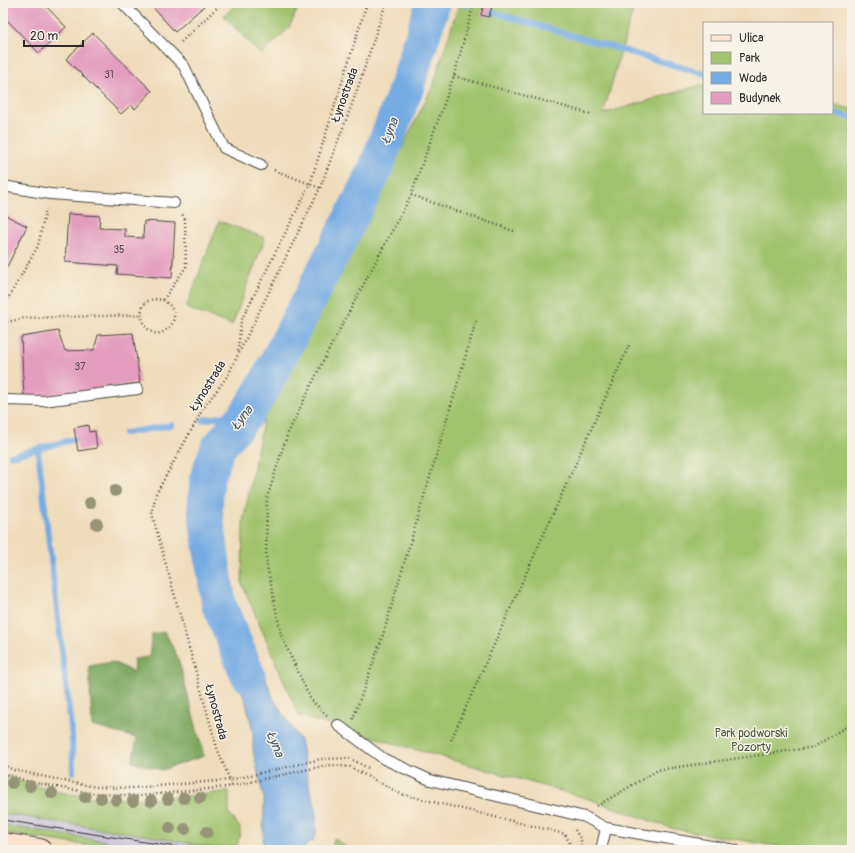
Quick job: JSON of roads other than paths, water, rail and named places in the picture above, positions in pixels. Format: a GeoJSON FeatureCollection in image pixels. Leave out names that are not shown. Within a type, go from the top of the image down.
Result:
{"type":"FeatureCollection","features":[{"type":"Feature","properties":{"kind":"main road"},"geometry":{"type":"LineString","coordinates":[[3,844],[40,850]]}},
{"type":"Feature","properties":{"kind":"lane"},"geometry":{"type":"LineString","coordinates":[[122,3],[184,66],[224,148],[261,165]]}},
{"type":"Feature","properties":{"kind":"lane"},"geometry":{"type":"LineString","coordinates":[[3,186],[50,194],[174,203]]}},
{"type":"Feature","properties":{"kind":"lane"},"geometry":{"type":"LineString","coordinates":[[3,400],[43,400],[138,389]]}},
{"type":"Feature","properties":{"kind":"lane"},"geometry":{"type":"LineString","coordinates":[[338,725],[384,759],[430,780],[585,817],[606,828],[691,846],[735,850]]}},
{"type":"Feature","properties":{"kind":"lane"},"geometry":{"type":"LineString","coordinates":[[601,850],[606,828]]}},
{"type":"Feature","properties":{"kind":"water"},"geometry":{"type":"Polygon","coordinates":[[[245,627],[274,700],[300,740],[310,790],[316,809],[316,834],[313,841],[305,846],[305,850],[263,850],[264,799],[253,750],[253,731],[245,699],[217,633],[245,627]]]}},
{"type":"Feature","properties":{"kind":"waterway","name":"Łyna"},"geometry":{"type":"LineString","coordinates":[[248,675],[219,605],[205,510],[207,478],[218,448],[248,412],[267,381],[373,175],[407,86],[433,3]]}},
{"type":"Feature","properties":{"kind":"waterway"},"geometry":{"type":"LineString","coordinates":[[461,3],[468,5]]}},
{"type":"Feature","properties":{"kind":"waterway"},"geometry":{"type":"LineString","coordinates":[[492,12],[703,74]]}},
{"type":"Feature","properties":{"kind":"waterway"},"geometry":{"type":"LineString","coordinates":[[833,112],[852,118]]}},
{"type":"Feature","properties":{"kind":"waterway"},"geometry":{"type":"LineString","coordinates":[[202,420],[248,412]]}},
{"type":"Feature","properties":{"kind":"waterway"},"geometry":{"type":"LineString","coordinates":[[125,433],[172,425]]}},
{"type":"Feature","properties":{"kind":"waterway"},"geometry":{"type":"LineString","coordinates":[[11,456],[75,439]]}},
{"type":"Feature","properties":{"kind":"waterway"},"geometry":{"type":"LineString","coordinates":[[38,450],[72,736],[73,772]]}},
{"type":"Feature","properties":{"kind":"tram line"},"geometry":{"type":"LineString","coordinates":[[3,820],[196,850]]}},
{"type":"Feature","properties":{"kind":"park label","name":"Park podworski Pozorty"},"geometry":{"type":"Point","coordinates":[751,740]}}]}
